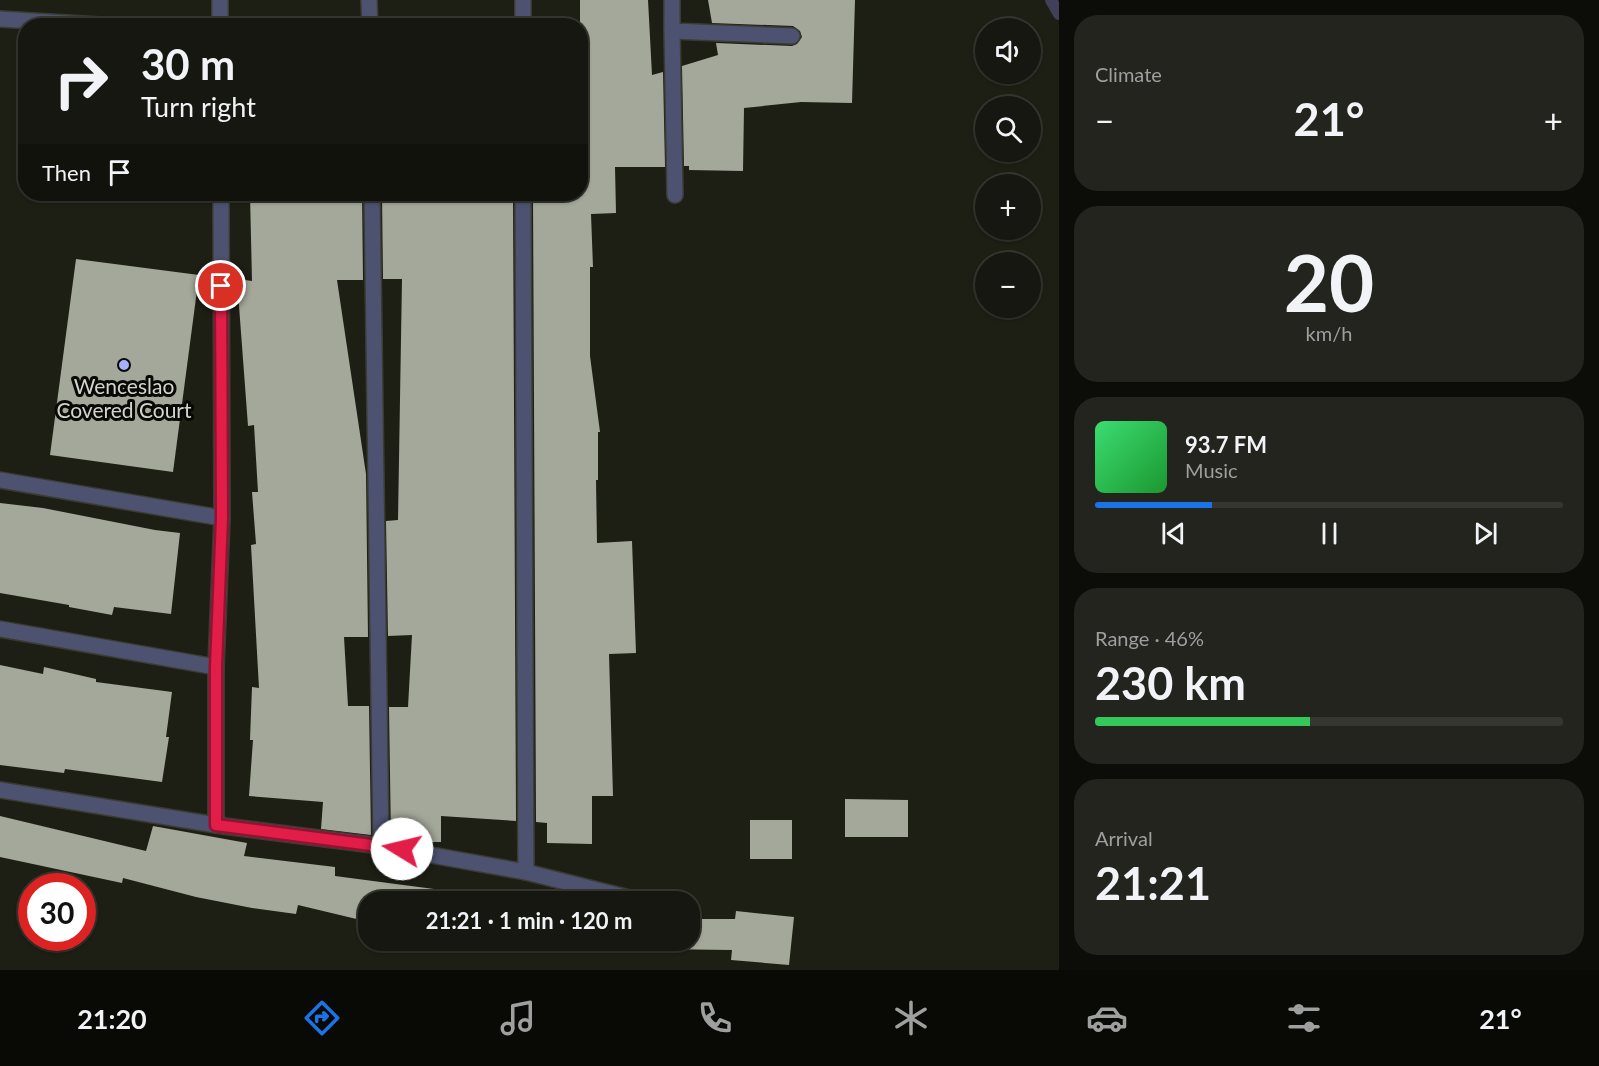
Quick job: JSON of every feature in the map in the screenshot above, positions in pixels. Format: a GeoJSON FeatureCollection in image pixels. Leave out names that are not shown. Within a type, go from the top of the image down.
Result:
{"type":"FeatureCollection","features":[{"type":"Feature","properties":{"kind":"street"},"geometry":{"type":"LineString","coordinates":[[220,0],[220,18]]}},
{"type":"Feature","properties":{"kind":"street"},"geometry":{"type":"LineString","coordinates":[[369,0],[370,18]]}},
{"type":"Feature","properties":{"kind":"street"},"geometry":{"type":"LineString","coordinates":[[523,0],[523,18]]}},
{"type":"Feature","properties":{"kind":"street"},"geometry":{"type":"LineString","coordinates":[[672,0],[675,195]]}},
{"type":"Feature","properties":{"kind":"street"},"geometry":{"type":"LineString","coordinates":[[0,19],[18,20]]}},
{"type":"Feature","properties":{"kind":"street"},"geometry":{"type":"LineString","coordinates":[[672,32],[792,36]]}},
{"type":"Feature","properties":{"kind":"street"},"geometry":{"type":"LineString","coordinates":[[216,825],[216,667],[222,518],[221,201]]}},
{"type":"Feature","properties":{"kind":"street"},"geometry":{"type":"LineString","coordinates":[[372,201],[381,846]]}},
{"type":"Feature","properties":{"kind":"street"},"geometry":{"type":"LineString","coordinates":[[524,201],[526,872]]}},
{"type":"Feature","properties":{"kind":"street"},"geometry":{"type":"LineString","coordinates":[[0,480],[222,518]]}},
{"type":"Feature","properties":{"kind":"street"},"geometry":{"type":"LineString","coordinates":[[0,629],[216,667]]}},
{"type":"Feature","properties":{"kind":"street"},"geometry":{"type":"LineString","coordinates":[[0,790],[216,825],[381,846],[526,872],[599,891]]}},
{"type":"Feature","properties":{"kind":"building"},"geometry":{"type":"Polygon","coordinates":[[[580,0],[648,0],[652,75],[663,72],[665,167],[615,167],[616,213],[591,214],[593,267],[590,267],[590,356],[600,432],[598,432],[598,480],[596,480],[597,543],[632,541],[636,653],[609,654],[613,796],[592,796],[592,844],[547,843],[547,823],[536,822],[533,201],[588,201],[588,18],[580,18],[580,0]]]}},
{"type":"Feature","properties":{"kind":"building"},"geometry":{"type":"Polygon","coordinates":[[[708,0],[855,0],[852,103],[801,102],[744,108],[743,171],[689,170],[689,166],[684,166],[682,66],[718,55],[716,43],[792,46],[797,44],[802,37],[800,31],[793,26],[712,23],[708,0]]]}},
{"type":"Feature","properties":{"kind":"building"},"geometry":{"type":"Polygon","coordinates":[[[250,201],[362,201],[363,280],[337,280],[366,474],[368,637],[344,637],[348,706],[369,706],[371,835],[321,829],[323,802],[249,796],[253,740],[250,740],[252,687],[259,688],[251,545],[256,544],[252,492],[258,492],[254,425],[248,426],[237,279],[252,281],[250,201]]]}},
{"type":"Feature","properties":{"kind":"building"},"geometry":{"type":"Polygon","coordinates":[[[382,201],[513,201],[516,821],[441,816],[441,842],[413,842],[391,838],[389,707],[408,707],[412,635],[388,636],[386,521],[398,520],[402,279],[383,279],[382,201]]]}},
{"type":"Feature","properties":{"kind":"building","name":"Wenceslao Covered Court"},"geometry":{"type":"Polygon","coordinates":[[[76,259],[199,275],[173,472],[50,455],[76,259]]]}},
{"type":"Feature","properties":{"kind":"building"},"geometry":{"type":"Polygon","coordinates":[[[0,503],[43,508],[180,533],[171,614],[114,607],[112,615],[0,593],[0,503]]]}},
{"type":"Feature","properties":{"kind":"building"},"geometry":{"type":"Polygon","coordinates":[[[0,665],[43,674],[44,667],[96,679],[96,682],[172,692],[166,737],[169,737],[162,782],[65,769],[64,773],[0,765],[0,665]]]}},
{"type":"Feature","properties":{"kind":"building"},"geometry":{"type":"Polygon","coordinates":[[[845,799],[908,800],[908,837],[845,837],[845,799]]]}},
{"type":"Feature","properties":{"kind":"building"},"geometry":{"type":"Polygon","coordinates":[[[0,816],[146,851],[153,826],[247,843],[244,856],[335,867],[335,876],[449,891],[358,891],[358,919],[298,905],[296,914],[252,908],[196,897],[123,878],[122,883],[96,877],[96,873],[75,873],[0,857],[0,816]]]}},
{"type":"Feature","properties":{"kind":"building"},"geometry":{"type":"Polygon","coordinates":[[[750,820],[792,820],[792,859],[750,859],[750,820]]]}},
{"type":"Feature","properties":{"kind":"building"},"geometry":{"type":"Polygon","coordinates":[[[736,911],[794,917],[789,965],[731,960],[732,950],[700,950],[700,919],[735,919],[736,911]]]}},
{"type":"Feature","properties":{"kind":"waterway"},"geometry":{"type":"LineString","coordinates":[[1051,0],[1059,14]]}},
{"type":"Feature","properties":{"kind":"place","name":"Wenceslao Covered Court"},"geometry":{"type":"Point","coordinates":[124,365]}},
{"type":"Feature","properties":{"kind":"route"},"geometry":{"type":"LineString","coordinates":[[221,286],[222,518],[216,667],[216,825],[402,849]]}}]}
